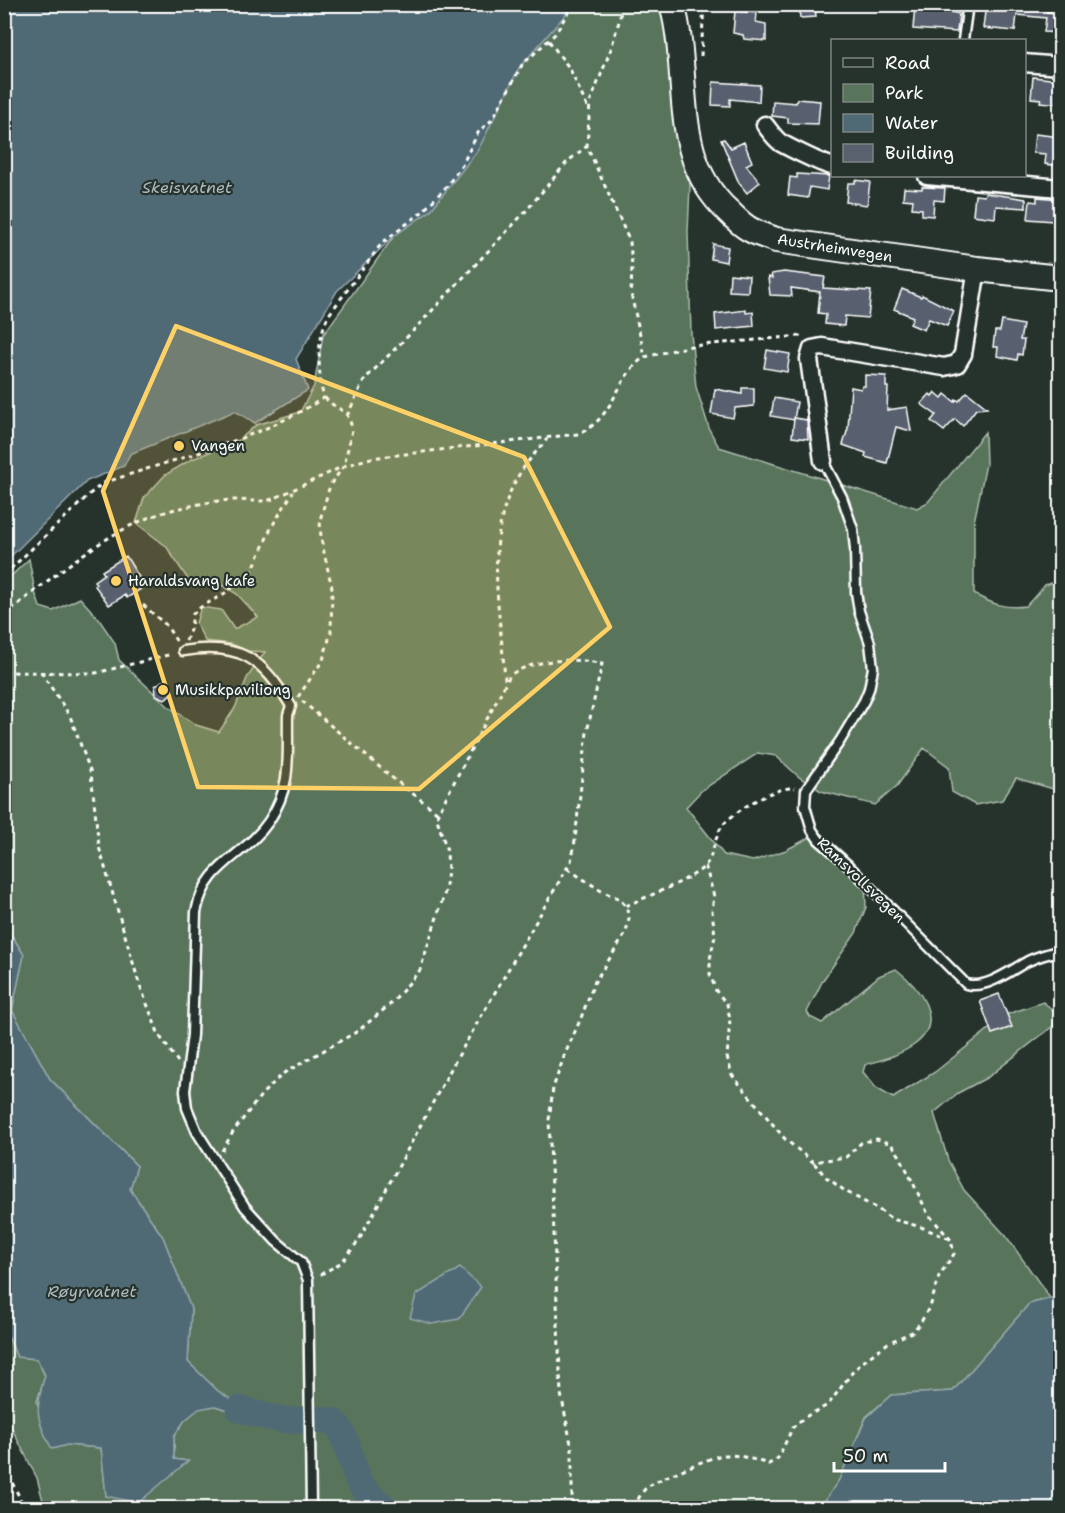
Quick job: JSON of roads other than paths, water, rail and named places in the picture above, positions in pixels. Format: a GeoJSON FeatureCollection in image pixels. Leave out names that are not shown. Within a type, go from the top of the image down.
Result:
{"type":"FeatureCollection","features":[{"type":"Feature","properties":{"kind":"main road","name":"Austrheimvegen"},"geometry":{"type":"LineString","coordinates":[[672,4],[679,28],[685,115],[695,164],[716,200],[746,228],[776,240],[1060,278]]}},
{"type":"Feature","properties":{"kind":"street"},"geometry":{"type":"LineString","coordinates":[[1026,63],[1060,66]]}},
{"type":"Feature","properties":{"kind":"street"},"geometry":{"type":"LineString","coordinates":[[765,125],[780,142],[828,166]]}},
{"type":"Feature","properties":{"kind":"street"},"geometry":{"type":"LineString","coordinates":[[938,177],[1060,188]]}},
{"type":"Feature","properties":{"kind":"street"},"geometry":{"type":"LineString","coordinates":[[823,461],[810,360],[812,350],[822,347],[944,367],[957,364],[963,354],[977,268]]}},
{"type":"Feature","properties":{"kind":"lane"},"geometry":{"type":"LineString","coordinates":[[963,39],[968,4]]}},
{"type":"Feature","properties":{"kind":"lane","name":"Ramsvollsvegen"},"geometry":{"type":"LineString","coordinates":[[823,461],[842,497],[853,529],[856,592],[859,611],[870,644],[873,668],[864,701],[806,790],[805,806],[812,830],[819,840],[856,873],[966,984],[974,986],[987,982],[1040,956],[1060,951]]}},
{"type":"Feature","properties":{"kind":"lane"},"geometry":{"type":"LineString","coordinates":[[183,651],[206,647],[236,652],[255,660],[270,675],[291,706],[288,715],[288,773],[277,806],[261,831],[222,865],[207,882],[199,896],[196,912],[192,1035],[185,1091],[189,1114],[197,1132],[251,1216],[301,1262],[308,1280],[311,1509]]}},
{"type":"Feature","properties":{"kind":"water","name":"Skeisvatnet"},"geometry":{"type":"Polygon","coordinates":[[[5,4],[572,4],[573,6],[519,68],[478,150],[430,211],[394,236],[337,291],[296,359],[308,390],[255,423],[235,411],[130,454],[124,466],[87,481],[5,562],[5,4]]]}},
{"type":"Feature","properties":{"kind":"water","name":"Røyrvatnet"},"geometry":{"type":"Polygon","coordinates":[[[4,931],[9,931],[24,955],[12,1010],[50,1079],[137,1166],[130,1189],[163,1237],[191,1309],[188,1362],[218,1391],[241,1406],[239,1413],[215,1406],[199,1409],[185,1420],[174,1436],[174,1459],[188,1461],[138,1503],[106,1496],[101,1448],[67,1445],[52,1449],[42,1429],[38,1413],[39,1397],[45,1375],[37,1359],[17,1357],[5,1328],[4,931]]]}},
{"type":"Feature","properties":{"kind":"water"},"geometry":{"type":"Polygon","coordinates":[[[460,1268],[481,1287],[459,1319],[432,1324],[410,1318],[416,1295],[460,1268]]]}},
{"type":"Feature","properties":{"kind":"water"},"geometry":{"type":"Polygon","coordinates":[[[1060,1296],[1060,1508],[820,1508],[839,1480],[866,1418],[891,1395],[953,1391],[1029,1304],[1060,1296]]]}},
{"type":"Feature","properties":{"kind":"waterway"},"geometry":{"type":"LineString","coordinates":[[240,1409],[279,1419],[324,1420],[335,1423],[346,1442],[359,1482],[385,1508]]}},
{"type":"Feature","properties":{"kind":"place","name":"Vangen"},"geometry":{"type":"Point","coordinates":[179,446]}},
{"type":"Feature","properties":{"kind":"place","name":"Haraldsvang kafe"},"geometry":{"type":"Point","coordinates":[116,581]}},
{"type":"Feature","properties":{"kind":"place","name":"Musikkpaviliong"},"geometry":{"type":"Point","coordinates":[163,690]}}]}
